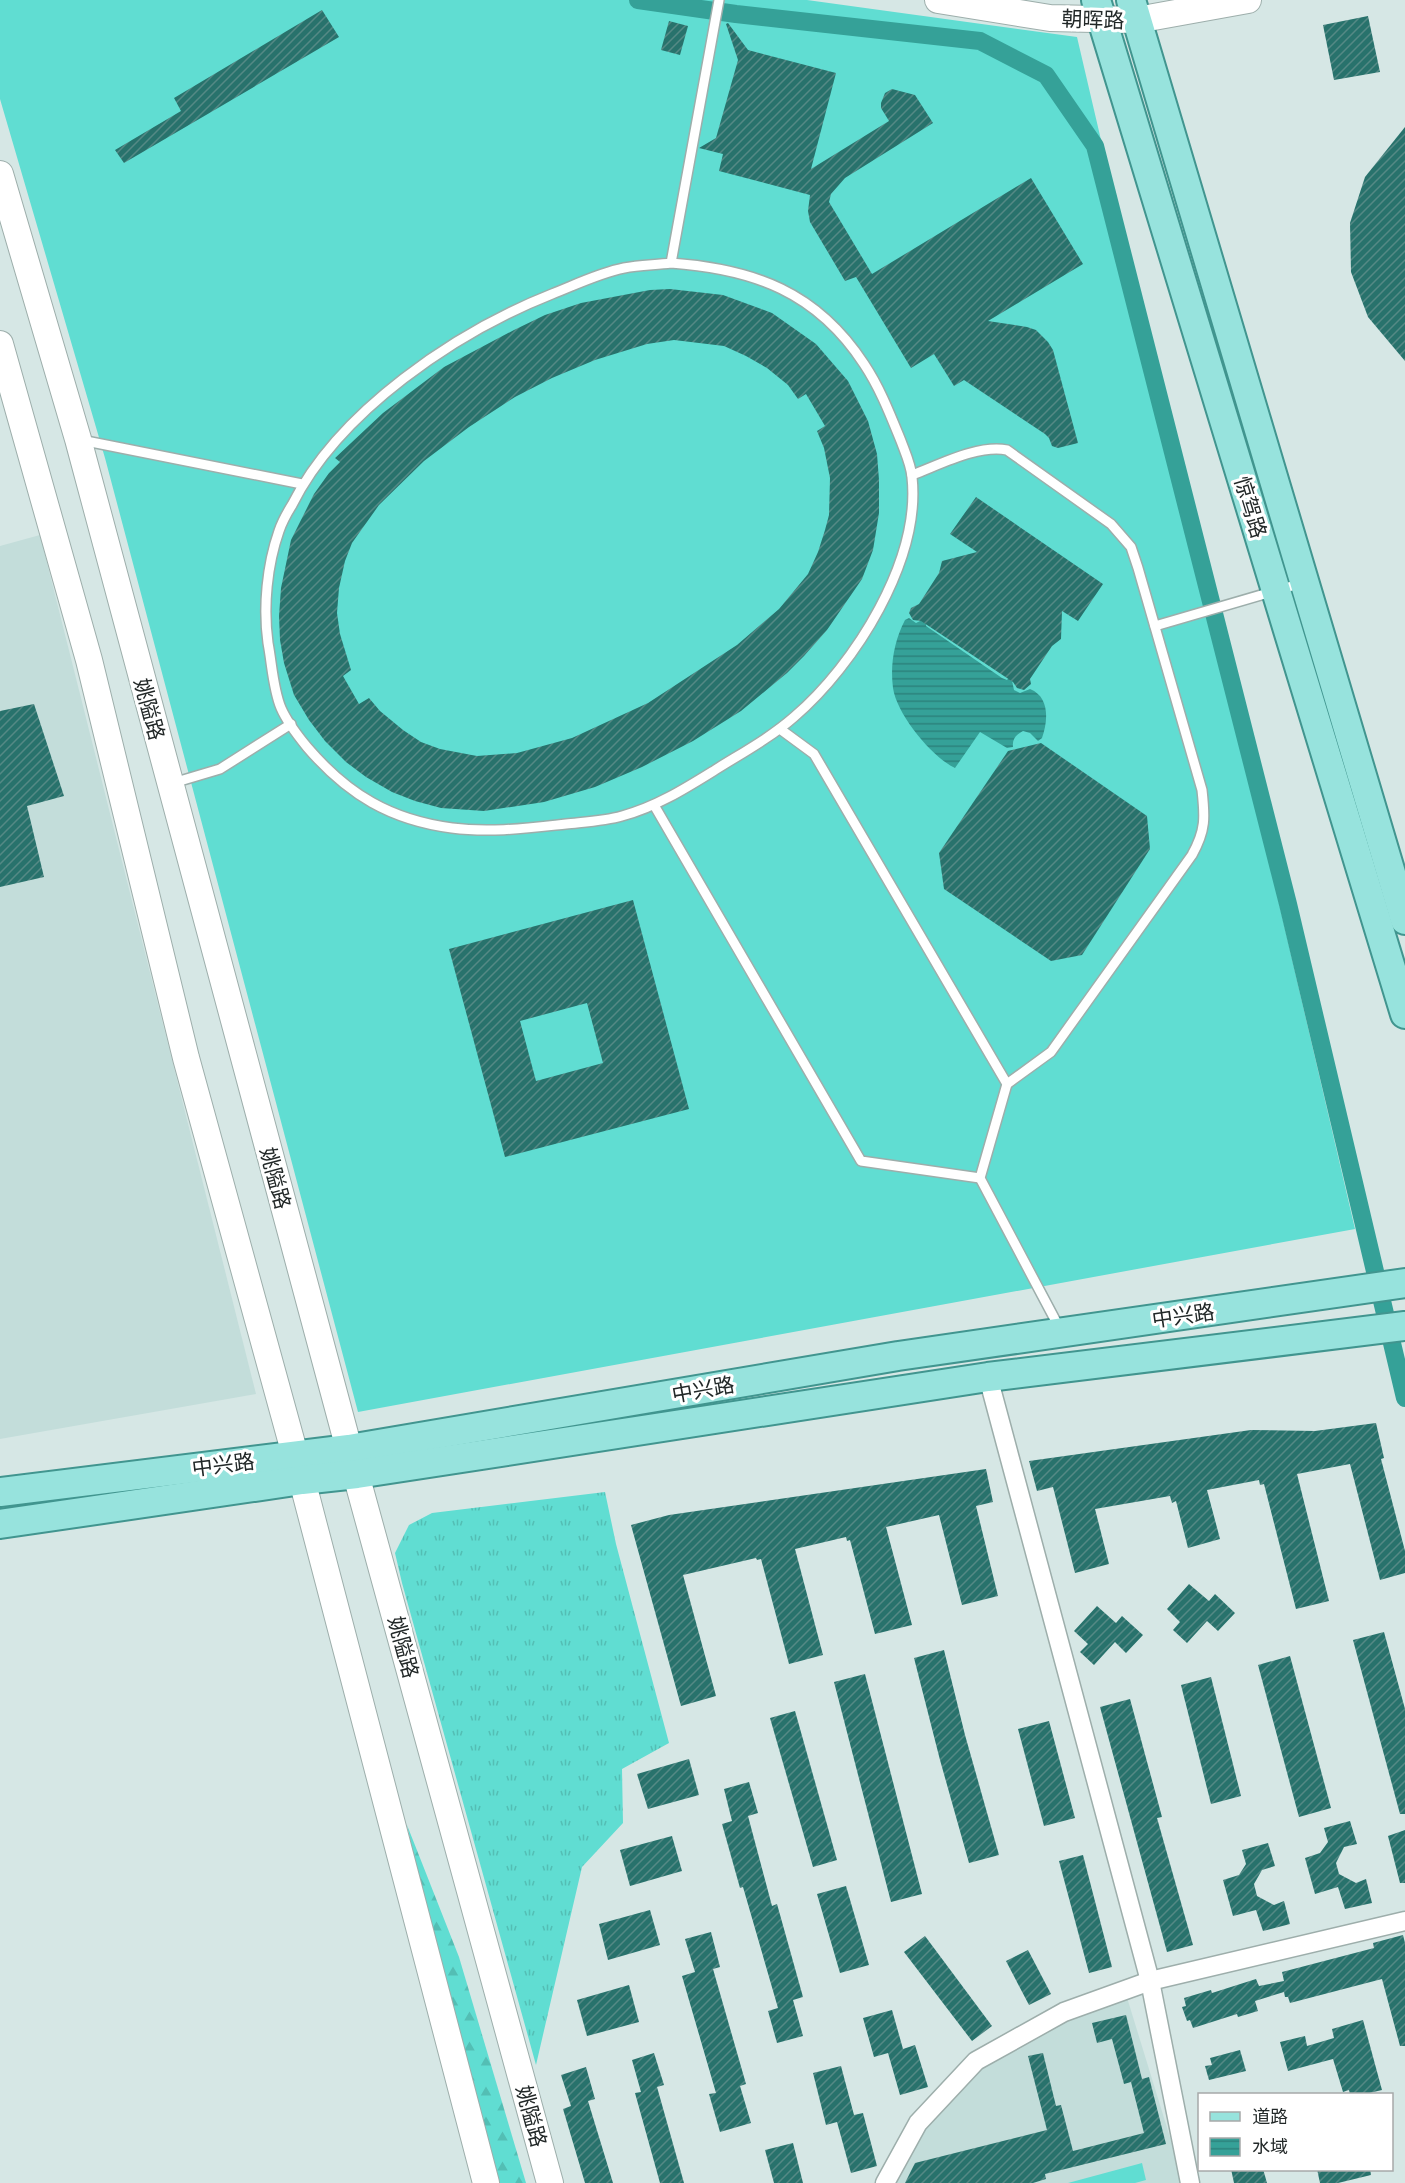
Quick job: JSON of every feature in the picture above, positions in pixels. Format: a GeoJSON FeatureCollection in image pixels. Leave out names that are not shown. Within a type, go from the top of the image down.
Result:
{"type":"FeatureCollection","features":[{"type":"Feature","properties":{"kind":"main road","name":"朝晖路"},"geometry":{"type":"LineString","coordinates":[[938,0],[1050,18],[1099,9],[1134,10],[1248,0]]}},
{"type":"Feature","properties":{"kind":"main road","name":"惊驾路"},"geometry":{"type":"LineString","coordinates":[[1099,9],[1405,1014]]}},
{"type":"Feature","properties":{"kind":"main road","name":"惊驾路"},"geometry":{"type":"LineString","coordinates":[[1134,10],[1405,920]]}},
{"type":"Feature","properties":{"kind":"main road","name":"姚隘路"},"geometry":{"type":"LineString","coordinates":[[0,174],[78,439],[550,2183]]}},
{"type":"Feature","properties":{"kind":"main road"},"geometry":{"type":"LineString","coordinates":[[0,344],[89,660],[186,1058],[298,1468],[486,2183]]}},
{"type":"Feature","properties":{"kind":"main road","name":"中兴路"},"geometry":{"type":"LineString","coordinates":[[353,1461],[898,1356],[1405,1283]]}},
{"type":"Feature","properties":{"kind":"main road","name":"中兴路"},"geometry":{"type":"LineString","coordinates":[[0,1492],[298,1468],[988,1377],[1405,1326]]}},
{"type":"Feature","properties":{"kind":"main road","name":"中兴路"},"geometry":{"type":"LineString","coordinates":[[0,1524],[298,1468]]}},
{"type":"Feature","properties":{"kind":"street"},"geometry":{"type":"LineString","coordinates":[[988,1377],[1150,1981],[1190,2183]]}},
{"type":"Feature","properties":{"kind":"street"},"geometry":{"type":"LineString","coordinates":[[885,2183],[918,2123],[976,2061],[1064,2012],[1150,1981],[1405,1921]]}},
{"type":"Feature","properties":{"kind":"lane"},"geometry":{"type":"LineString","coordinates":[[671,263],[719,0]]}},
{"type":"Feature","properties":{"kind":"lane"},"geometry":{"type":"LineString","coordinates":[[671,263],[727,270],[764,280],[802,300],[833,323],[872,376],[887,405],[912,475],[911,513],[903,552],[867,631],[839,671],[798,714],[780,729],[687,787],[654,805],[619,818],[504,830],[462,830],[422,825],[367,801],[340,780],[313,754],[280,707],[266,629],[266,588],[279,530],[302,484],[331,447],[360,417],[391,389],[437,354],[485,324],[522,306],[621,268],[671,263]]}},
{"type":"Feature","properties":{"kind":"lane"},"geometry":{"type":"LineString","coordinates":[[78,439],[302,484]]}},
{"type":"Feature","properties":{"kind":"lane"},"geometry":{"type":"LineString","coordinates":[[912,475],[984,450],[996,448],[1007,450],[1111,524],[1131,547],[1202,790],[1204,812],[1201,839],[1051,1052],[1007,1084],[980,1178],[1061,1332]]}},
{"type":"Feature","properties":{"kind":"lane"},"geometry":{"type":"LineString","coordinates":[[1155,626],[1292,586]]}},
{"type":"Feature","properties":{"kind":"lane"},"geometry":{"type":"LineString","coordinates":[[171,784],[220,769],[291,724]]}},
{"type":"Feature","properties":{"kind":"lane"},"geometry":{"type":"LineString","coordinates":[[780,729],[814,754],[1007,1084]]}},
{"type":"Feature","properties":{"kind":"lane"},"geometry":{"type":"LineString","coordinates":[[654,805],[861,1161],[980,1178]]}},
{"type":"Feature","properties":{"kind":"shaded area"},"geometry":{"type":"Polygon","coordinates":[[[40,535],[256,1394],[0,1439],[0,546],[40,535]]]}},
{"type":"Feature","properties":{"kind":"shaded area"},"geometry":{"type":"Polygon","coordinates":[[[1125,1991],[1184,2183],[885,2183],[918,2123],[976,2061],[1125,1991]]]}},
{"type":"Feature","properties":{"kind":"green space"},"geometry":{"type":"Polygon","coordinates":[[[0,0],[807,0],[1077,37],[1355,1229],[358,1412],[105,458],[0,99],[0,0]]]}},
{"type":"Feature","properties":{"kind":"green space"},"geometry":{"type":"Polygon","coordinates":[[[605,1492],[616,1544],[669,1743],[622,1769],[623,1823],[582,1867],[536,2065],[395,1553],[409,1525],[432,1513],[605,1492]]]}},
{"type":"Feature","properties":{"kind":"green space"},"geometry":{"type":"Polygon","coordinates":[[[407,1825],[459,1957],[526,2183],[497,2183],[434,1953],[407,1825]]]}},
{"type":"Feature","properties":{"kind":"green space"},"geometry":{"type":"Polygon","coordinates":[[[1142,2163],[1146,2180],[1135,2183],[1068,2183],[1142,2163]]]}},
{"type":"Feature","properties":{"kind":"water"},"geometry":{"type":"Polygon","coordinates":[[[909,618],[916,623],[926,618],[926,626],[1002,678],[1007,680],[1011,676],[1014,690],[1020,693],[1030,689],[1037,693],[1046,710],[1042,738],[1038,741],[1030,733],[1023,731],[1015,738],[1013,747],[1007,748],[980,732],[955,768],[936,755],[908,722],[893,688],[893,662],[896,645],[901,628],[905,620],[909,618]]]}},
{"type":"Feature","properties":{"kind":"building"},"geometry":{"type":"Polygon","coordinates":[[[322,10],[339,37],[124,163],[115,150],[181,111],[174,98],[322,10]]]}},
{"type":"Feature","properties":{"kind":"building"},"geometry":{"type":"Polygon","coordinates":[[[1368,16],[1380,72],[1334,80],[1323,25],[1368,16]]]}},
{"type":"Feature","properties":{"kind":"building"},"geometry":{"type":"Polygon","coordinates":[[[669,21],[688,26],[680,55],[661,50],[669,21]]]}},
{"type":"Feature","properties":{"kind":"building"},"geometry":{"type":"Polygon","coordinates":[[[728,23],[748,50],[836,73],[811,169],[889,121],[881,108],[881,103],[885,93],[892,89],[915,95],[933,123],[845,178],[831,194],[829,202],[872,274],[1031,178],[1083,264],[988,321],[1036,330],[1048,342],[1053,350],[1078,443],[1058,448],[1052,446],[1045,434],[964,380],[954,386],[934,354],[911,368],[856,277],[845,281],[810,222],[808,211],[810,195],[719,171],[723,154],[699,148],[716,138],[738,60],[726,24],[728,23]]]}},
{"type":"Feature","properties":{"kind":"building"},"geometry":{"type":"Polygon","coordinates":[[[1405,127],[1405,361],[1368,317],[1351,272],[1350,223],[1365,177],[1405,127]]]}},
{"type":"Feature","properties":{"kind":"building"},"geometry":{"type":"Polygon","coordinates":[[[670,289],[723,295],[772,313],[816,344],[848,381],[868,421],[877,454],[879,480],[879,513],[873,550],[862,579],[827,630],[787,673],[741,711],[693,741],[642,767],[595,787],[544,802],[484,811],[441,808],[392,792],[346,762],[325,741],[294,695],[284,663],[279,616],[281,588],[291,540],[314,494],[340,462],[335,458],[383,413],[444,367],[545,315],[581,303],[650,290],[670,289]],[[674,340],[647,344],[595,360],[552,378],[515,397],[469,427],[424,461],[379,505],[352,543],[339,588],[337,613],[340,634],[351,670],[343,676],[359,704],[369,698],[380,711],[403,730],[421,742],[440,749],[477,756],[517,753],[572,738],[648,703],[737,645],[779,609],[808,574],[818,552],[829,515],[830,478],[824,448],[817,431],[825,426],[806,394],[798,399],[788,385],[767,368],[724,346],[674,340]]]}},
{"type":"Feature","properties":{"kind":"building"},"geometry":{"type":"Polygon","coordinates":[[[976,497],[1103,584],[1078,621],[1062,611],[1061,639],[1052,646],[1030,679],[1031,684],[1024,690],[1017,688],[1013,682],[921,621],[913,620],[909,613],[911,608],[919,604],[939,573],[942,561],[977,552],[950,534],[976,497]]]}},
{"type":"Feature","properties":{"kind":"building"},"geometry":{"type":"Polygon","coordinates":[[[34,704],[64,796],[27,806],[44,877],[0,887],[0,711],[34,704]]]}},
{"type":"Feature","properties":{"kind":"building"},"geometry":{"type":"Polygon","coordinates":[[[1041,743],[1147,816],[1150,849],[1082,955],[1051,961],[944,889],[939,853],[1008,751],[1041,743]]]}},
{"type":"Feature","properties":{"kind":"building"},"geometry":{"type":"Polygon","coordinates":[[[633,900],[689,1109],[505,1157],[449,949],[633,900]],[[587,1003],[520,1021],[536,1081],[603,1063],[587,1003]]]}},
{"type":"Feature","properties":{"kind":"building"},"geometry":{"type":"Polygon","coordinates":[[[1376,1423],[1384,1458],[1381,1459],[1405,1551],[1405,1573],[1380,1580],[1350,1464],[1297,1474],[1329,1601],[1296,1609],[1264,1484],[1260,1485],[1259,1480],[1207,1490],[1220,1539],[1188,1548],[1176,1501],[1172,1503],[1170,1496],[1095,1509],[1109,1564],[1075,1573],[1053,1487],[1037,1491],[1029,1461],[1251,1430],[1315,1431],[1376,1423]]]}},
{"type":"Feature","properties":{"kind":"building"},"geometry":{"type":"Polygon","coordinates":[[[986,1469],[993,1502],[976,1506],[998,1596],[962,1605],[939,1515],[886,1527],[912,1625],[875,1634],[850,1540],[847,1541],[846,1537],[795,1549],[823,1655],[789,1664],[761,1559],[756,1558],[683,1575],[716,1696],[681,1706],[631,1525],[669,1515],[986,1469]]]}},
{"type":"Feature","properties":{"kind":"building"},"geometry":{"type":"Polygon","coordinates":[[[1189,1584],[1209,1601],[1215,1594],[1235,1613],[1218,1631],[1207,1621],[1187,1643],[1173,1630],[1180,1622],[1167,1609],[1189,1584]]]}},
{"type":"Feature","properties":{"kind":"building"},"geometry":{"type":"Polygon","coordinates":[[[1097,1606],[1116,1623],[1122,1616],[1143,1635],[1126,1653],[1115,1642],[1094,1665],[1080,1652],[1088,1644],[1074,1631],[1097,1606]]]}},
{"type":"Feature","properties":{"kind":"building"},"geometry":{"type":"Polygon","coordinates":[[[1384,1632],[1405,1709],[1405,1814],[1400,1814],[1353,1640],[1384,1632]]]}},
{"type":"Feature","properties":{"kind":"building"},"geometry":{"type":"Polygon","coordinates":[[[944,1650],[999,1855],[969,1863],[914,1658],[944,1650]]]}},
{"type":"Feature","properties":{"kind":"building"},"geometry":{"type":"Polygon","coordinates":[[[1290,1656],[1331,1808],[1299,1817],[1258,1665],[1290,1656]]]}},
{"type":"Feature","properties":{"kind":"building"},"geometry":{"type":"Polygon","coordinates":[[[865,1674],[922,1894],[891,1902],[834,1682],[865,1674]]]}},
{"type":"Feature","properties":{"kind":"building"},"geometry":{"type":"Polygon","coordinates":[[[1211,1677],[1241,1796],[1211,1804],[1181,1685],[1211,1677]]]}},
{"type":"Feature","properties":{"kind":"building"},"geometry":{"type":"Polygon","coordinates":[[[1130,1699],[1162,1817],[1157,1818],[1193,1945],[1167,1952],[1100,1707],[1130,1699]]]}},
{"type":"Feature","properties":{"kind":"building"},"geometry":{"type":"Polygon","coordinates":[[[795,1711],[837,1860],[813,1867],[770,1718],[795,1711]]]}},
{"type":"Feature","properties":{"kind":"building"},"geometry":{"type":"Polygon","coordinates":[[[1049,1721],[1075,1818],[1044,1826],[1018,1729],[1049,1721]]]}},
{"type":"Feature","properties":{"kind":"building"},"geometry":{"type":"Polygon","coordinates":[[[689,1759],[699,1795],[648,1809],[637,1774],[689,1759]]]}},
{"type":"Feature","properties":{"kind":"building"},"geometry":{"type":"Polygon","coordinates":[[[749,1782],[758,1813],[748,1816],[772,1906],[777,1904],[803,1997],[793,2000],[803,2036],[777,2043],[768,2011],[778,2008],[722,1824],[732,1821],[724,1789],[749,1782]]]}},
{"type":"Feature","properties":{"kind":"building"},"geometry":{"type":"Polygon","coordinates":[[[1350,1821],[1357,1844],[1344,1847],[1336,1863],[1339,1874],[1356,1883],[1366,1879],[1372,1903],[1345,1909],[1338,1887],[1315,1894],[1305,1858],[1320,1853],[1328,1842],[1324,1828],[1350,1821]]]}},
{"type":"Feature","properties":{"kind":"building"},"geometry":{"type":"Polygon","coordinates":[[[1405,1830],[1405,1883],[1400,1883],[1388,1836],[1405,1830]]]}},
{"type":"Feature","properties":{"kind":"building"},"geometry":{"type":"Polygon","coordinates":[[[672,1836],[682,1871],[630,1886],[620,1850],[672,1836]]]}},
{"type":"Feature","properties":{"kind":"building"},"geometry":{"type":"Polygon","coordinates":[[[1268,1843],[1275,1866],[1262,1870],[1254,1884],[1257,1896],[1274,1905],[1284,1901],[1290,1924],[1263,1931],[1256,1910],[1233,1916],[1223,1880],[1239,1875],[1246,1864],[1242,1850],[1268,1843]]]}},
{"type":"Feature","properties":{"kind":"building"},"geometry":{"type":"Polygon","coordinates":[[[1083,1855],[1112,1967],[1089,1973],[1059,1861],[1083,1855]]]}},
{"type":"Feature","properties":{"kind":"building"},"geometry":{"type":"Polygon","coordinates":[[[846,1886],[869,1965],[840,1973],[817,1894],[846,1886]]]}},
{"type":"Feature","properties":{"kind":"building"},"geometry":{"type":"Polygon","coordinates":[[[650,1910],[660,1945],[608,1960],[599,1924],[650,1910]]]}},
{"type":"Feature","properties":{"kind":"building"},"geometry":{"type":"Polygon","coordinates":[[[711,1932],[720,1967],[713,1969],[746,2084],[740,2086],[751,2123],[720,2132],[709,2094],[716,2093],[682,1976],[695,1972],[685,1939],[711,1932]]]}},
{"type":"Feature","properties":{"kind":"building"},"geometry":{"type":"Polygon","coordinates":[[[1403,1935],[1405,1943],[1405,2046],[1400,2046],[1382,1979],[1290,2003],[1284,1992],[1255,2001],[1258,2011],[1238,2017],[1237,2014],[1193,2028],[1190,2020],[1187,2021],[1182,2007],[1186,2006],[1184,1998],[1211,1990],[1212,1993],[1256,1979],[1259,1986],[1284,1981],[1282,1972],[1374,1948],[1373,1943],[1403,1935]]]}},
{"type":"Feature","properties":{"kind":"building"},"geometry":{"type":"Polygon","coordinates":[[[925,1936],[992,2026],[972,2041],[904,1952],[925,1936]]]}},
{"type":"Feature","properties":{"kind":"building"},"geometry":{"type":"Polygon","coordinates":[[[1028,1950],[1051,1994],[1029,2005],[1006,1961],[1028,1950]]]}},
{"type":"Feature","properties":{"kind":"building"},"geometry":{"type":"Polygon","coordinates":[[[629,1985],[639,2022],[587,2036],[577,2000],[629,1985]]]}},
{"type":"Feature","properties":{"kind":"building"},"geometry":{"type":"Polygon","coordinates":[[[892,2010],[903,2049],[915,2045],[928,2087],[900,2095],[888,2053],[874,2057],[863,2018],[892,2010]]]}},
{"type":"Feature","properties":{"kind":"building"},"geometry":{"type":"Polygon","coordinates":[[[1126,2015],[1142,2079],[1149,2077],[1166,2144],[1045,2174],[1046,2179],[1033,2183],[905,2183],[915,2163],[1047,2130],[1028,2056],[1043,2053],[1056,2106],[1061,2105],[1073,2151],[1144,2133],[1131,2082],[1124,2084],[1112,2039],[1097,2043],[1092,2023],[1126,2015]]]}},
{"type":"Feature","properties":{"kind":"building"},"geometry":{"type":"Polygon","coordinates":[[[1363,2020],[1382,2090],[1369,2093],[1350,2093],[1349,2090],[1343,2092],[1333,2059],[1288,2071],[1280,2042],[1305,2036],[1307,2046],[1334,2038],[1332,2029],[1363,2020]]]}},
{"type":"Feature","properties":{"kind":"building"},"geometry":{"type":"Polygon","coordinates":[[[1240,2050],[1246,2071],[1209,2080],[1205,2066],[1212,2065],[1210,2058],[1240,2050]]]}},
{"type":"Feature","properties":{"kind":"building"},"geometry":{"type":"Polygon","coordinates":[[[654,2053],[664,2085],[657,2087],[684,2183],[660,2183],[635,2093],[641,2092],[632,2060],[654,2053]]]}},
{"type":"Feature","properties":{"kind":"building"},"geometry":{"type":"Polygon","coordinates":[[[841,2066],[854,2115],[863,2113],[877,2166],[851,2173],[837,2122],[826,2125],[813,2073],[841,2066]]]}},
{"type":"Feature","properties":{"kind":"building"},"geometry":{"type":"Polygon","coordinates":[[[586,2067],[595,2099],[588,2101],[613,2183],[585,2183],[563,2109],[571,2106],[561,2075],[586,2067]]]}},
{"type":"Feature","properties":{"kind":"building"},"geometry":{"type":"Polygon","coordinates":[[[793,2143],[803,2183],[774,2183],[765,2150],[793,2143]]]}},
{"type":"Feature","properties":{"kind":"building"},"geometry":{"type":"Polygon","coordinates":[[[1231,2171],[1264,2171],[1267,2183],[1234,2183],[1231,2171]]]}},
{"type":"Feature","properties":{"kind":"building"},"geometry":{"type":"Polygon","coordinates":[[[1317,2171],[1370,2171],[1371,2175],[1338,2183],[1320,2183],[1317,2171]]]}},
{"type":"Feature","properties":{"kind":"waterway"},"geometry":{"type":"LineString","coordinates":[[638,0],[736,14],[980,41],[1046,75],[1095,146],[1288,904],[1405,1398]]}}]}
